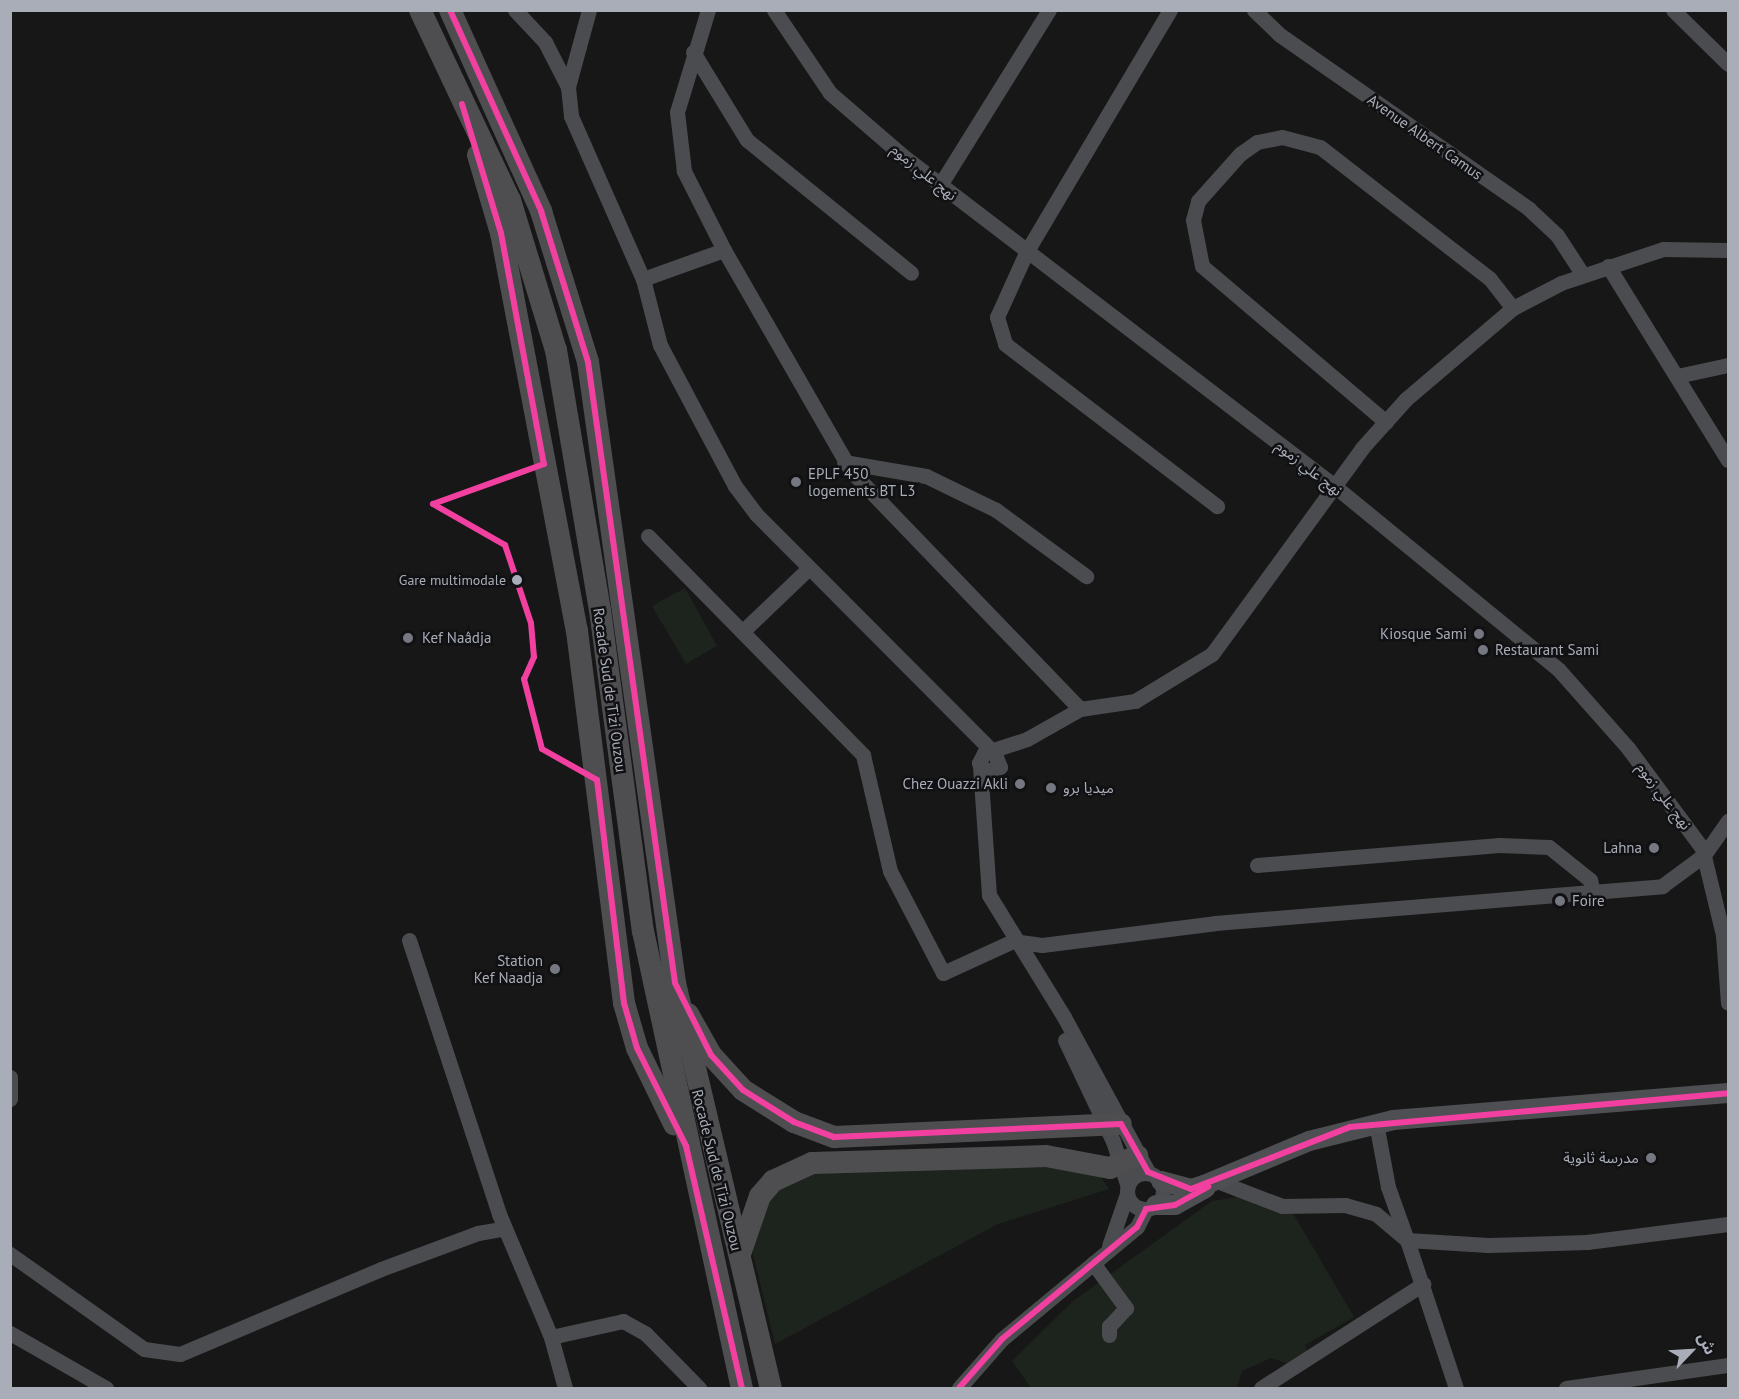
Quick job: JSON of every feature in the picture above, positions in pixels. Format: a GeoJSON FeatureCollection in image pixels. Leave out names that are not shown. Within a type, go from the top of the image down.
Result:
{"type":"FeatureCollection","features":[{"type":"Feature","properties":{"kind":"highway","name":"Rocade Sud de Tizi Ouzou"},"geometry":{"type":"LineString","coordinates":[[420,10],[450,68],[510,200],[556,350],[598,599],[643,932],[686,1146],[742,1389]]}},
{"type":"Feature","properties":{"kind":"highway","name":"Rocade Sud de Tizi Ouzou"},"geometry":{"type":"LineString","coordinates":[[450,10],[541,211],[588,362],[675,983],[771,1389]]}},
{"type":"Feature","properties":{"kind":"highway"},"geometry":{"type":"LineString","coordinates":[[450,68],[501,233],[577,631],[624,1003],[637,1048],[686,1146]]}},
{"type":"Feature","properties":{"kind":"highway"},"geometry":{"type":"LineString","coordinates":[[675,983],[711,1055],[743,1090],[794,1122],[834,1137],[1114,1125]]}},
{"type":"Feature","properties":{"kind":"highway"},"geometry":{"type":"LineString","coordinates":[[739,1258],[745,1226],[760,1196],[773,1181],[812,1163],[1024,1156],[1137,1175]]}},
{"type":"Feature","properties":{"kind":"main road"},"geometry":{"type":"LineString","coordinates":[[1137,1175],[1191,1189],[1217,1181],[1309,1141],[1376,1123],[1728,1093]]}},
{"type":"Feature","properties":{"kind":"main road"},"geometry":{"type":"LineString","coordinates":[[1151,1207],[1176,1205],[1217,1181]]}},
{"type":"Feature","properties":{"kind":"street"},"geometry":{"type":"LineString","coordinates":[[516,10],[545,42],[568,87]]}},
{"type":"Feature","properties":{"kind":"street"},"geometry":{"type":"LineString","coordinates":[[589,10],[568,87],[571,116],[643,279],[660,345],[735,486],[808,568],[961,717],[991,760],[982,803],[989,895],[1013,940],[1027,959],[1114,1125],[1137,1175],[1136,1207],[1151,1207]]}},
{"type":"Feature","properties":{"kind":"street"},"geometry":{"type":"LineString","coordinates":[[708,10],[693,52],[677,112],[684,171],[724,250],[844,462],[1080,709]]}},
{"type":"Feature","properties":{"kind":"street","name":"نهج علي زموم"},"geometry":{"type":"LineString","coordinates":[[774,10],[830,93],[939,185],[1332,484],[1559,670],[1647,773],[1704,855],[1723,935],[1728,1003]]}},
{"type":"Feature","properties":{"kind":"street"},"geometry":{"type":"LineString","coordinates":[[939,185],[1049,10]]}},
{"type":"Feature","properties":{"kind":"street","name":"Avenue Albert Camus"},"geometry":{"type":"LineString","coordinates":[[1254,10],[1280,35],[1529,209],[1557,236],[1583,275]]}},
{"type":"Feature","properties":{"kind":"street"},"geometry":{"type":"LineString","coordinates":[[1673,10],[1728,64]]}},
{"type":"Feature","properties":{"kind":"street"},"geometry":{"type":"LineString","coordinates":[[1163,13],[1026,253],[997,316],[1005,344],[1217,506]]}},
{"type":"Feature","properties":{"kind":"street"},"geometry":{"type":"LineString","coordinates":[[693,52],[747,141],[911,273]]}},
{"type":"Feature","properties":{"kind":"street"},"geometry":{"type":"LineString","coordinates":[[1386,422],[1203,266],[1193,220],[1198,201],[1240,154],[1257,142],[1282,137],[1320,147],[1490,279],[1513,308]]}},
{"type":"Feature","properties":{"kind":"street"},"geometry":{"type":"LineString","coordinates":[[991,760],[1080,709],[1135,701],[1212,654],[1275,574],[1332,484],[1386,422],[1513,308],[1583,275],[1663,249],[1728,250]]}},
{"type":"Feature","properties":{"kind":"street"},"geometry":{"type":"LineString","coordinates":[[643,279],[724,250]]}},
{"type":"Feature","properties":{"kind":"street"},"geometry":{"type":"LineString","coordinates":[[1608,266],[1728,460]]}},
{"type":"Feature","properties":{"kind":"street"},"geometry":{"type":"LineString","coordinates":[[1677,376],[1728,365]]}},
{"type":"Feature","properties":{"kind":"street"},"geometry":{"type":"LineString","coordinates":[[844,462],[926,476],[996,510],[1086,576]]}},
{"type":"Feature","properties":{"kind":"street"},"geometry":{"type":"LineString","coordinates":[[648,536],[863,754],[890,871],[943,973],[1013,940],[1042,945],[1592,888],[1662,886],[1704,855],[1728,821]]}},
{"type":"Feature","properties":{"kind":"street"},"geometry":{"type":"LineString","coordinates":[[743,631],[808,568]]}},
{"type":"Feature","properties":{"kind":"street"},"geometry":{"type":"LineString","coordinates":[[1257,866],[1499,845],[1548,847],[1590,880],[1592,888]]}},
{"type":"Feature","properties":{"kind":"street"},"geometry":{"type":"LineString","coordinates":[[408,940],[505,1228],[551,1337],[565,1389]]}},
{"type":"Feature","properties":{"kind":"street"},"geometry":{"type":"LineString","coordinates":[[10,1077],[10,1099]]}},
{"type":"Feature","properties":{"kind":"street"},"geometry":{"type":"LineString","coordinates":[[1376,1123],[1388,1187],[1423,1284],[1456,1389]]}},
{"type":"Feature","properties":{"kind":"street"},"geometry":{"type":"LineString","coordinates":[[959,1389],[1002,1339],[1137,1227],[1163,1191],[1137,1175]]}},
{"type":"Feature","properties":{"kind":"street"},"geometry":{"type":"LineString","coordinates":[[1099,1258],[1119,1227],[1137,1175]]}},
{"type":"Feature","properties":{"kind":"street"},"geometry":{"type":"LineString","coordinates":[[1217,1181],[1282,1206],[1345,1205],[1376,1214],[1407,1240],[1488,1245],[1587,1242],[1728,1224]]}},
{"type":"Feature","properties":{"kind":"street"},"geometry":{"type":"LineString","coordinates":[[10,1254],[144,1349],[180,1354],[381,1269],[505,1228]]}},
{"type":"Feature","properties":{"kind":"street"},"geometry":{"type":"LineString","coordinates":[[1099,1258],[1126,1308],[1109,1326],[1109,1335]]}},
{"type":"Feature","properties":{"kind":"street"},"geometry":{"type":"LineString","coordinates":[[1261,1389],[1423,1284]]}},
{"type":"Feature","properties":{"kind":"street"},"geometry":{"type":"LineString","coordinates":[[551,1337],[579,1328],[623,1321],[633,1325],[699,1389]]}},
{"type":"Feature","properties":{"kind":"street"},"geometry":{"type":"LineString","coordinates":[[10,1333],[106,1389]]}},
{"type":"Feature","properties":{"kind":"street"},"geometry":{"type":"LineString","coordinates":[[1566,1389],[1728,1365]]}},
{"type":"Feature","properties":{"kind":"shaded area"},"geometry":{"type":"Polygon","coordinates":[[[685,588],[717,646],[686,664],[652,606],[685,588]]]}},
{"type":"Feature","properties":{"kind":"shaded area"},"geometry":{"type":"Polygon","coordinates":[[[1066,1164],[1100,1176],[1109,1189],[998,1224],[775,1344],[750,1242],[774,1192],[810,1170],[1066,1164]]]}},
{"type":"Feature","properties":{"kind":"shaded area"},"geometry":{"type":"Polygon","coordinates":[[[1244,1196],[1294,1215],[1354,1317],[1305,1345],[1309,1356],[1292,1365],[1271,1358],[1242,1371],[1237,1388],[1031,1388],[1012,1361],[1073,1301],[1212,1201],[1244,1196]]]}},
{"type":"Feature","properties":{"kind":"transit line"},"geometry":{"type":"LineString","coordinates":[[450,10],[541,211],[588,362],[675,983],[711,1055],[743,1090],[794,1122],[834,1137],[1121,1124],[1148,1172],[1191,1189],[1350,1127],[1728,1093]]}},
{"type":"Feature","properties":{"kind":"transit line"},"geometry":{"type":"LineString","coordinates":[[462,104],[501,233],[544,464]]}},
{"type":"Feature","properties":{"kind":"transit line"},"geometry":{"type":"LineString","coordinates":[[544,464],[433,504],[505,545],[531,623],[534,657],[524,679],[542,749],[597,780],[624,1003],[637,1048],[686,1146],[742,1388]]}},
{"type":"Feature","properties":{"kind":"transit line"},"geometry":{"type":"LineString","coordinates":[[959,1388],[1002,1339],[1137,1227],[1146,1209],[1175,1205],[1208,1187]]}},
{"type":"Feature","properties":{"kind":"place","name":"EPLF 450 logements BT L3"},"geometry":{"type":"Point","coordinates":[796,482]}},
{"type":"Feature","properties":{"kind":"place","name":"Gare multimodale"},"geometry":{"type":"Point","coordinates":[517,580]}},
{"type":"Feature","properties":{"kind":"place","name":"Kiosque Sami"},"geometry":{"type":"Point","coordinates":[1479,634]}},
{"type":"Feature","properties":{"kind":"place","name":"Kef Naâdja"},"geometry":{"type":"Point","coordinates":[408,638]}},
{"type":"Feature","properties":{"kind":"place","name":"Restaurant Sami"},"geometry":{"type":"Point","coordinates":[1483,650]}},
{"type":"Feature","properties":{"kind":"place","name":"Chez Ouazzi Akli"},"geometry":{"type":"Point","coordinates":[1020,784]}},
{"type":"Feature","properties":{"kind":"place","name":"ميديا برو"},"geometry":{"type":"Point","coordinates":[1051,788]}},
{"type":"Feature","properties":{"kind":"place","name":"Lahna"},"geometry":{"type":"Point","coordinates":[1654,848]}},
{"type":"Feature","properties":{"kind":"place","name":"Foire"},"geometry":{"type":"Point","coordinates":[1560,901]}},
{"type":"Feature","properties":{"kind":"place","name":"Station Kef Naadja"},"geometry":{"type":"Point","coordinates":[555,969]}},
{"type":"Feature","properties":{"kind":"place","name":"مدرسة ثانوية"},"geometry":{"type":"Point","coordinates":[1651,1158]}}]}
